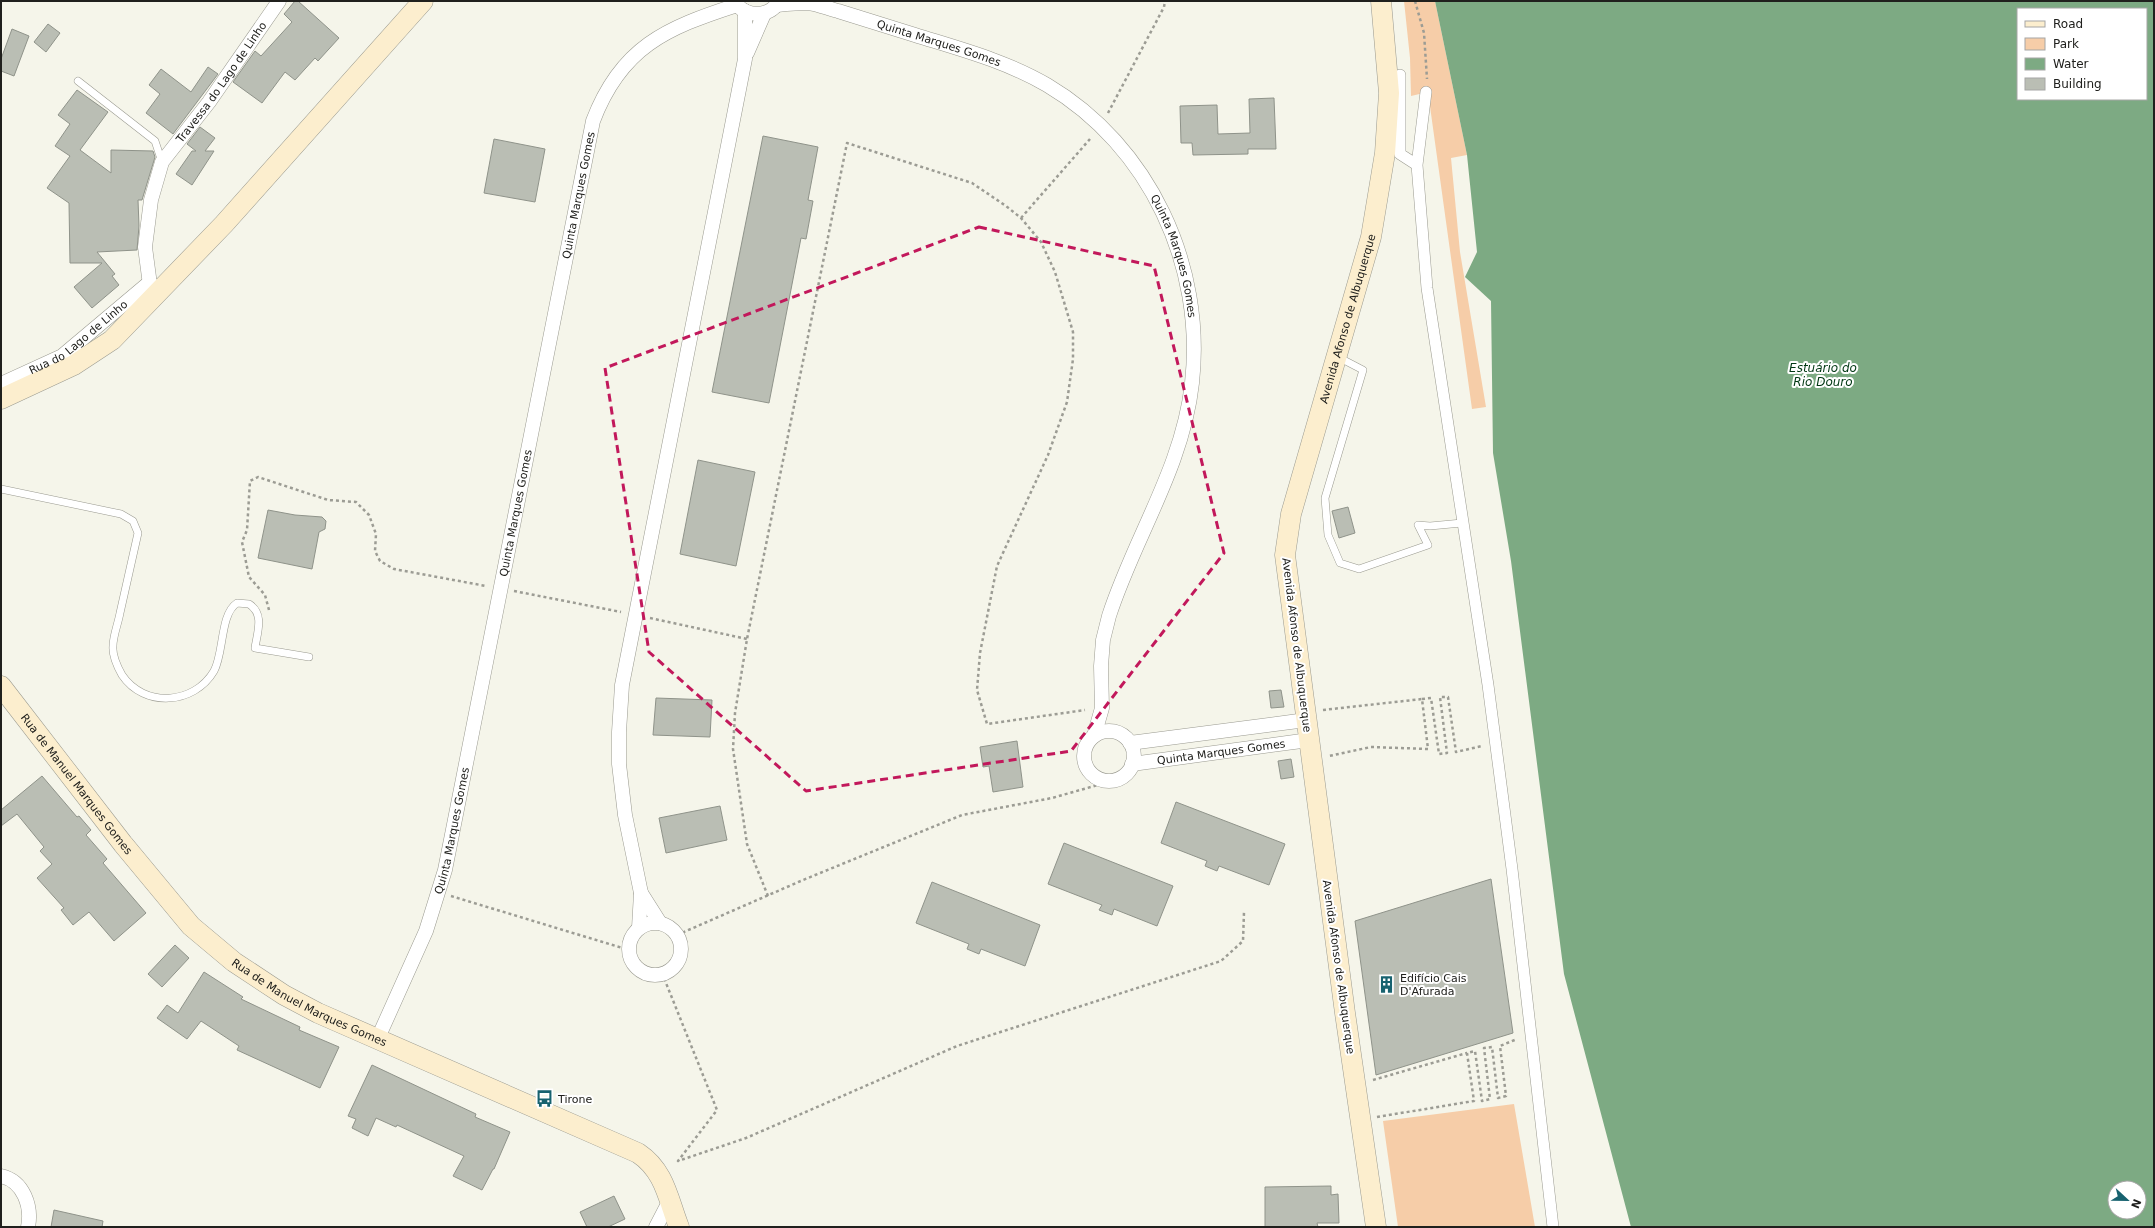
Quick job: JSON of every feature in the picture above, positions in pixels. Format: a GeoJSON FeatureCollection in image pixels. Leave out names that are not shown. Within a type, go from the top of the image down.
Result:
{"type":"FeatureCollection","features":[{"type":"Feature","properties":{"kind":"main road"},"geometry":{"type":"LineString","coordinates":[[1,399],[74,365],[112,340],[151,291],[224,224],[423,1]]}},
{"type":"Feature","properties":{"kind":"main road","name":"Avenida Afonso de Albuquerque"},"geometry":{"type":"LineString","coordinates":[[1376,1227],[1355,1085],[1309,740],[1314,715],[1285,568],[1286,542],[1291,514],[1371,237],[1385,154],[1389,93],[1381,1]]}},
{"type":"Feature","properties":{"kind":"main road","name":"Rua de Manuel Marques Gomes"},"geometry":{"type":"LineString","coordinates":[[1,686],[123,844],[191,926],[234,962],[284,995],[318,1013],[638,1153],[656,1169],[679,1227]]}},
{"type":"Feature","properties":{"kind":"street","name":"Travessa do Lago de Linho"},"geometry":{"type":"LineString","coordinates":[[151,291],[145,247],[151,200],[162,162],[209,102],[279,1]]}},
{"type":"Feature","properties":{"kind":"street","name":"Quinta Marques Gomes"},"geometry":{"type":"LineString","coordinates":[[378,1038],[421,944],[439,893],[453,833],[592,121],[602,98],[623,66],[652,41],[691,20],[718,1]]}},
{"type":"Feature","properties":{"kind":"street","name":"Quinta Marques Gomes"},"geometry":{"type":"LineString","coordinates":[[629,950],[630,942],[639,928],[641,893],[625,815],[619,764],[619,732],[622,685],[745,59],[764,14],[778,3],[808,2],[994,60],[1053,89],[1079,108],[1124,152],[1146,180],[1168,223],[1179,252],[1190,297],[1195,346],[1190,400],[1178,450],[1118,591],[1105,629],[1100,678],[1102,708],[1094,736],[1084,749],[1085,766],[1096,778],[1112,781]]}},
{"type":"Feature","properties":{"kind":"street","name":"Quinta Marques Gomes"},"geometry":{"type":"LineString","coordinates":[[691,20],[739,6],[757,14],[764,14]]}},
{"type":"Feature","properties":{"kind":"street","name":"Quinta Marques Gomes"},"geometry":{"type":"LineString","coordinates":[[739,6],[745,59]]}},
{"type":"Feature","properties":{"kind":"street"},"geometry":{"type":"LineString","coordinates":[[1400,75],[1400,154],[1416,165]]}},
{"type":"Feature","properties":{"kind":"street"},"geometry":{"type":"LineString","coordinates":[[1426,92],[1416,165],[1427,288],[1488,685],[1494,744],[1512,869],[1553,1227]]}},
{"type":"Feature","properties":{"kind":"street","name":"Rua do Lago de Linho"},"geometry":{"type":"LineString","coordinates":[[1,384],[62,356],[151,291]]}},
{"type":"Feature","properties":{"kind":"street","name":"Quinta Marques Gomes"},"geometry":{"type":"LineString","coordinates":[[1102,708],[1118,733],[1130,743],[1314,715]]}},
{"type":"Feature","properties":{"kind":"street"},"geometry":{"type":"LineString","coordinates":[[1094,736],[1101,732],[1118,733]]}},
{"type":"Feature","properties":{"kind":"street","name":"Quinta Marques Gomes"},"geometry":{"type":"LineString","coordinates":[[1132,764],[1309,740]]}},
{"type":"Feature","properties":{"kind":"street"},"geometry":{"type":"LineString","coordinates":[[1112,781],[1125,776],[1132,764],[1133,750],[1130,743]]}},
{"type":"Feature","properties":{"kind":"street","name":"Quinta Marques Gomes"},"geometry":{"type":"LineString","coordinates":[[641,893],[660,923],[671,928],[677,935]]}},
{"type":"Feature","properties":{"kind":"street"},"geometry":{"type":"LineString","coordinates":[[639,928],[647,924],[660,923]]}},
{"type":"Feature","properties":{"kind":"street"},"geometry":{"type":"LineString","coordinates":[[629,950],[631,958],[642,971],[649,974],[662,973],[673,967],[678,960],[680,943],[677,935]]}},
{"type":"Feature","properties":{"kind":"street"},"geometry":{"type":"LineString","coordinates":[[1,1176],[15,1183],[22,1190],[29,1205],[28,1227]]}},
{"type":"Feature","properties":{"kind":"street"},"geometry":{"type":"LineString","coordinates":[[656,1227],[669,1202]]}},
{"type":"Feature","properties":{"kind":"lane"},"geometry":{"type":"LineString","coordinates":[[78,82],[155,141],[162,162]]}},
{"type":"Feature","properties":{"kind":"lane"},"geometry":{"type":"LineString","coordinates":[[1337,356],[1363,370],[1325,498],[1328,535],[1340,563],[1359,569],[1428,545],[1418,525],[1430,526],[1462,523]]}},
{"type":"Feature","properties":{"kind":"lane"},"geometry":{"type":"LineString","coordinates":[[1,489],[121,514],[133,521],[138,533],[113,646],[118,669],[125,679],[143,694],[155,697],[178,698],[199,688],[207,680],[218,659],[229,611],[237,603],[243,602],[254,607],[259,617],[255,648],[309,657]]}},
{"type":"Feature","properties":{"kind":"path"},"geometry":{"type":"LineString","coordinates":[[1021,218],[1100,127],[1164,7],[1165,1]]}},
{"type":"Feature","properties":{"kind":"path"},"geometry":{"type":"LineString","coordinates":[[1415,1],[1424,34],[1428,71],[1426,92]]}},
{"type":"Feature","properties":{"kind":"path"},"geometry":{"type":"LineString","coordinates":[[768,896],[747,844],[733,749],[735,713],[747,639],[847,143],[972,183],[1021,218],[1041,242],[1055,272],[1073,332],[1073,359],[1067,402],[1048,455],[997,566],[980,653],[978,690],[987,724],[1102,708]]}},
{"type":"Feature","properties":{"kind":"path"},"geometry":{"type":"LineString","coordinates":[[258,628],[267,626],[269,607],[265,595],[249,577],[242,542],[247,530],[250,481],[258,477],[328,500],[356,502],[369,515],[376,534],[375,551],[380,561],[394,569],[501,588],[747,639]]}},
{"type":"Feature","properties":{"kind":"path"},"geometry":{"type":"LineString","coordinates":[[1314,715],[1431,698],[1439,754],[1447,753],[1440,697],[1448,697],[1456,752],[1494,744]]}},
{"type":"Feature","properties":{"kind":"path"},"geometry":{"type":"LineString","coordinates":[[1312,760],[1371,747],[1428,749],[1422,699]]}},
{"type":"Feature","properties":{"kind":"path"},"geometry":{"type":"LineString","coordinates":[[677,935],[804,880],[962,815],[1052,798],[1112,781]]}},
{"type":"Feature","properties":{"kind":"path"},"geometry":{"type":"LineString","coordinates":[[439,893],[629,950]]}},
{"type":"Feature","properties":{"kind":"path"},"geometry":{"type":"LineString","coordinates":[[662,973],[717,1110],[678,1161],[746,1138],[956,1046],[1221,961],[1243,941],[1244,912]]}},
{"type":"Feature","properties":{"kind":"path"},"geometry":{"type":"LineString","coordinates":[[1355,1085],[1475,1051],[1482,1101],[1490,1099],[1484,1048],[1492,1047],[1498,1098],[1506,1096],[1500,1046],[1531,1034]]}},
{"type":"Feature","properties":{"kind":"path"},"geometry":{"type":"LineString","coordinates":[[1360,1120],[1474,1101],[1467,1053]]}},
{"type":"Feature","properties":{"kind":"highlighted area"},"geometry":{"type":"Polygon","coordinates":[[[979,227],[1154,266],[1224,553],[1071,751],[806,791],[649,652],[605,368],[979,227]]]}},
{"type":"Feature","properties":{"kind":"green space"},"geometry":{"type":"Polygon","coordinates":[[[1404,1],[1435,1],[1467,155],[1451,158],[1460,252],[1486,407],[1472,409],[1428,92],[1411,96],[1410,58],[1404,1]]]}},
{"type":"Feature","properties":{"kind":"green space"},"geometry":{"type":"Polygon","coordinates":[[[1514,1104],[1535,1227],[1398,1227],[1383,1121],[1514,1104]]]}},
{"type":"Feature","properties":{"kind":"water","name":"Estuário do Rio Douro"},"geometry":{"type":"Polygon","coordinates":[[[1435,1],[2154,1],[2154,1227],[1631,1227],[1564,974],[1511,561],[1493,453],[1491,301],[1465,277],[1477,252],[1467,155],[1435,1]]]}},
{"type":"Feature","properties":{"kind":"building"},"geometry":{"type":"Polygon","coordinates":[[[295,1],[298,1],[339,38],[318,61],[315,58],[295,80],[285,72],[262,103],[233,82],[255,51],[261,56],[292,22],[284,14],[295,1]]]}},
{"type":"Feature","properties":{"kind":"building"},"geometry":{"type":"Polygon","coordinates":[[[48,24],[60,33],[46,52],[34,42],[48,24]]]}},
{"type":"Feature","properties":{"kind":"building"},"geometry":{"type":"Polygon","coordinates":[[[12,29],[29,36],[14,76],[1,71],[1,59],[12,29]]]}},
{"type":"Feature","properties":{"kind":"building"},"geometry":{"type":"Polygon","coordinates":[[[208,67],[218,74],[173,134],[146,113],[160,94],[149,85],[161,69],[191,92],[208,67]]]}},
{"type":"Feature","properties":{"kind":"building"},"geometry":{"type":"Polygon","coordinates":[[[77,90],[108,112],[80,150],[111,173],[111,150],[153,151],[155,157],[142,200],[138,200],[139,226],[137,250],[97,252],[115,274],[112,276],[119,285],[92,308],[74,287],[102,263],[70,263],[69,203],[47,188],[70,156],[55,146],[70,124],[58,115],[77,90]]]}},
{"type":"Feature","properties":{"kind":"building"},"geometry":{"type":"Polygon","coordinates":[[[1274,98],[1276,149],[1248,149],[1248,154],[1193,155],[1192,143],[1181,143],[1180,106],[1217,105],[1218,134],[1250,133],[1249,99],[1274,98]]]}},
{"type":"Feature","properties":{"kind":"building"},"geometry":{"type":"Polygon","coordinates":[[[200,127],[215,138],[205,151],[214,151],[192,185],[176,174],[192,151],[196,151],[187,144],[200,127]]]}},
{"type":"Feature","properties":{"kind":"building"},"geometry":{"type":"Polygon","coordinates":[[[763,136],[818,147],[808,200],[813,201],[806,239],[801,238],[769,403],[712,392],[763,136]]]}},
{"type":"Feature","properties":{"kind":"building"},"geometry":{"type":"Polygon","coordinates":[[[494,139],[545,149],[535,202],[484,193],[494,139]]]}},
{"type":"Feature","properties":{"kind":"building"},"geometry":{"type":"Polygon","coordinates":[[[698,460],[755,472],[736,566],[680,554],[698,460]]]}},
{"type":"Feature","properties":{"kind":"building"},"geometry":{"type":"Polygon","coordinates":[[[1348,507],[1355,533],[1339,538],[1332,511],[1348,507]]]}},
{"type":"Feature","properties":{"kind":"building"},"geometry":{"type":"Polygon","coordinates":[[[268,510],[295,515],[322,517],[326,521],[325,529],[319,532],[312,569],[258,558],[268,510]]]}},
{"type":"Feature","properties":{"kind":"building"},"geometry":{"type":"Polygon","coordinates":[[[1281,690],[1284,707],[1271,708],[1269,691],[1281,690]]]}},
{"type":"Feature","properties":{"kind":"building"},"geometry":{"type":"Polygon","coordinates":[[[656,698],[712,700],[710,737],[653,735],[656,698]]]}},
{"type":"Feature","properties":{"kind":"building"},"geometry":{"type":"Polygon","coordinates":[[[1017,741],[1023,787],[993,792],[989,766],[983,767],[980,747],[1017,741]]]}},
{"type":"Feature","properties":{"kind":"building"},"geometry":{"type":"Polygon","coordinates":[[[1291,759],[1294,777],[1281,779],[1278,761],[1291,759]]]}},
{"type":"Feature","properties":{"kind":"building"},"geometry":{"type":"Polygon","coordinates":[[[42,776],[77,817],[79,816],[91,830],[86,835],[107,859],[103,863],[146,913],[114,941],[89,912],[73,925],[61,910],[64,908],[37,878],[52,864],[40,851],[44,847],[17,814],[1,826],[1,810],[42,776]]]}},
{"type":"Feature","properties":{"kind":"building"},"geometry":{"type":"Polygon","coordinates":[[[1176,802],[1285,844],[1269,885],[1219,866],[1217,871],[1205,866],[1207,861],[1161,843],[1176,802]]]}},
{"type":"Feature","properties":{"kind":"building"},"geometry":{"type":"Polygon","coordinates":[[[720,806],[727,840],[666,853],[659,818],[720,806]]]}},
{"type":"Feature","properties":{"kind":"building"},"geometry":{"type":"Polygon","coordinates":[[[1064,843],[1173,886],[1157,926],[1114,909],[1112,915],[1099,910],[1102,905],[1048,884],[1064,843]]]}},
{"type":"Feature","properties":{"kind":"building"},"geometry":{"type":"Polygon","coordinates":[[[1491,879],[1513,1033],[1376,1075],[1355,921],[1491,879]]]}},
{"type":"Feature","properties":{"kind":"building"},"geometry":{"type":"Polygon","coordinates":[[[932,882],[1040,925],[1025,966],[981,949],[979,954],[967,949],[969,944],[916,923],[932,882]]]}},
{"type":"Feature","properties":{"kind":"building"},"geometry":{"type":"Polygon","coordinates":[[[175,945],[189,958],[162,987],[148,974],[175,945]]]}},
{"type":"Feature","properties":{"kind":"building"},"geometry":{"type":"Polygon","coordinates":[[[204,972],[243,997],[241,999],[300,1027],[299,1030],[339,1047],[320,1088],[237,1050],[239,1046],[201,1021],[187,1039],[157,1018],[167,1005],[178,1013],[204,972]]]}},
{"type":"Feature","properties":{"kind":"building"},"geometry":{"type":"Polygon","coordinates":[[[372,1065],[476,1114],[475,1117],[510,1132],[494,1169],[482,1190],[453,1176],[464,1156],[397,1125],[396,1127],[376,1118],[368,1136],[352,1128],[356,1119],[348,1116],[372,1065]]]}},
{"type":"Feature","properties":{"kind":"building"},"geometry":{"type":"Polygon","coordinates":[[[1331,1186],[1331,1195],[1338,1194],[1339,1223],[1317,1223],[1318,1227],[1265,1227],[1265,1187],[1331,1186]]]}},
{"type":"Feature","properties":{"kind":"building"},"geometry":{"type":"Polygon","coordinates":[[[614,1196],[625,1219],[608,1227],[587,1227],[580,1212],[614,1196]]]}},
{"type":"Feature","properties":{"kind":"building"},"geometry":{"type":"Polygon","coordinates":[[[54,1210],[103,1221],[102,1227],[51,1227],[54,1210]]]}},
{"type":"Feature","properties":{"kind":"place","name":"Edifício Cais D'Afurada"},"geometry":{"type":"Point","coordinates":[1387,984]}},
{"type":"Feature","properties":{"kind":"place","name":"Tirone"},"geometry":{"type":"Point","coordinates":[545,1099]}}]}
